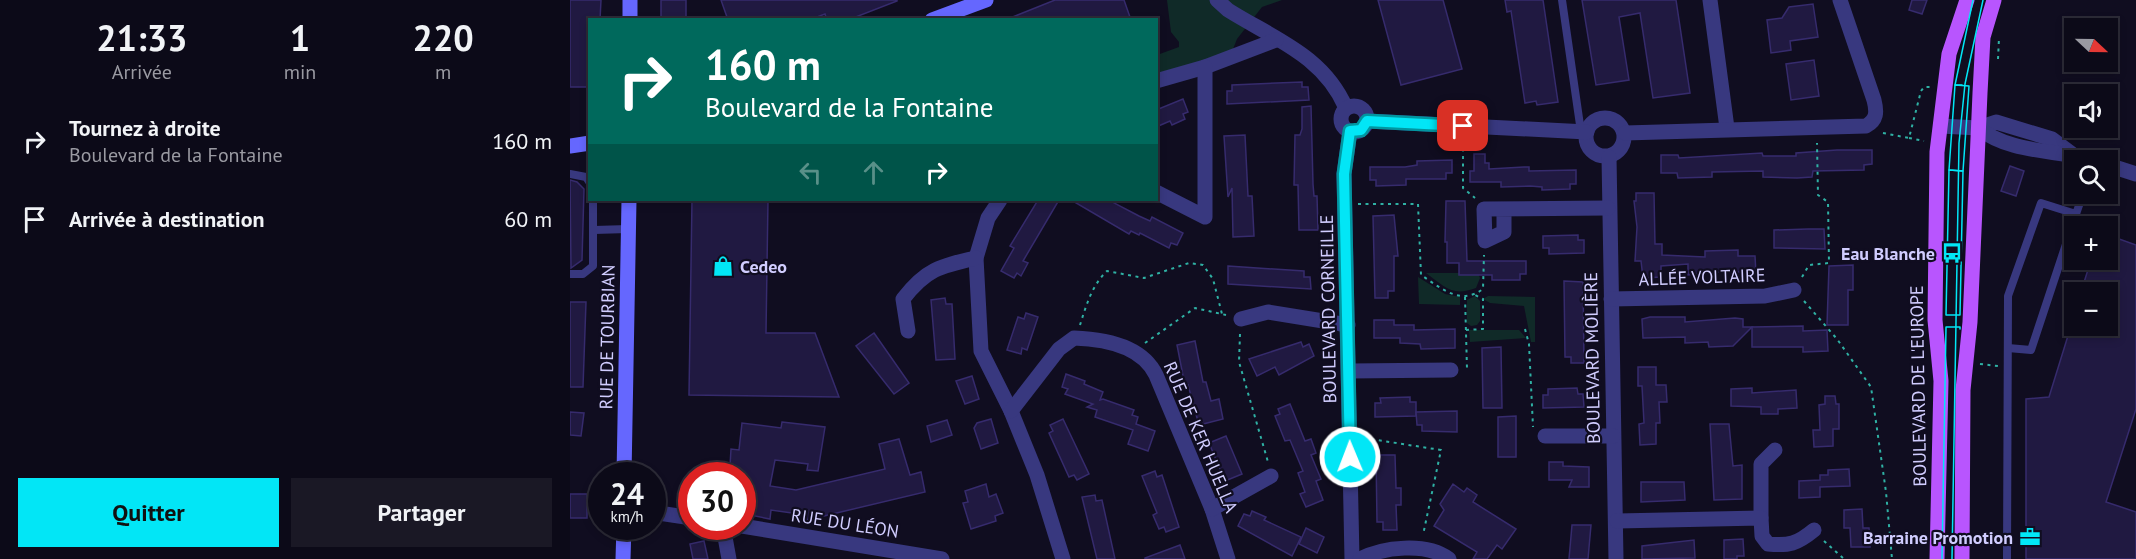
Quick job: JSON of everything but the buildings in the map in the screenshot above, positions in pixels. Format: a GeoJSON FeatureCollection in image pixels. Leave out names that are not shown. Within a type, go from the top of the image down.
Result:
{"type":"FeatureCollection","features":[{"type":"Feature","properties":{"kind":"main road"},"geometry":{"type":"LineString","coordinates":[[630,0],[630,18]]}},
{"type":"Feature","properties":{"kind":"main road"},"geometry":{"type":"LineString","coordinates":[[937,18],[986,0]]}},
{"type":"Feature","properties":{"kind":"main road","name":"BOULEVARD DE L'EUROPE"},"geometry":{"type":"LineString","coordinates":[[1937,559],[1941,381],[1935,320],[1938,152],[1949,54],[1967,0]]}},
{"type":"Feature","properties":{"kind":"main road"},"geometry":{"type":"LineString","coordinates":[[1962,559],[1963,390],[1970,322],[1983,37],[1994,0]]}},
{"type":"Feature","properties":{"kind":"main road"},"geometry":{"type":"LineString","coordinates":[[570,146],[588,143]]}},
{"type":"Feature","properties":{"kind":"main road","name":"RUE DE TOURBIAN"},"geometry":{"type":"LineString","coordinates":[[624,462],[629,201]]}},
{"type":"Feature","properties":{"kind":"main road"},"geometry":{"type":"LineString","coordinates":[[623,559],[624,540]]}},
{"type":"Feature","properties":{"kind":"street"},"geometry":{"type":"LineString","coordinates":[[1217,0],[1318,65],[1338,90],[1346,108],[1341,121],[1350,131],[1361,130],[1367,121],[1364,109],[1352,106],[1346,108]]}},
{"type":"Feature","properties":{"kind":"street"},"geometry":{"type":"LineString","coordinates":[[1710,0],[1727,129]]}},
{"type":"Feature","properties":{"kind":"street"},"geometry":{"type":"LineString","coordinates":[[1624,133],[1817,128],[1871,121],[1874,100],[1840,0]]}},
{"type":"Feature","properties":{"kind":"street"},"geometry":{"type":"LineString","coordinates":[[1158,80],[1205,68],[1276,40]]}},
{"type":"Feature","properties":{"kind":"street"},"geometry":{"type":"LineString","coordinates":[[1158,193],[1205,217],[1205,68]]}},
{"type":"Feature","properties":{"kind":"street"},"geometry":{"type":"LineString","coordinates":[[1367,121],[1584,132],[1594,122],[1606,118],[1618,122],[1624,133],[1620,151],[1609,157],[1602,157],[1591,151],[1584,132]]}},
{"type":"Feature","properties":{"kind":"street"},"geometry":{"type":"LineString","coordinates":[[1941,126],[1978,128],[1996,122],[2052,139],[2067,150]]}},
{"type":"Feature","properties":{"kind":"street","name":"BOULEVARD CORNEILLE"},"geometry":{"type":"LineString","coordinates":[[1350,131],[1346,152],[1345,204],[1352,559]]}},
{"type":"Feature","properties":{"kind":"street","name":"BOULEVARD MOLIÈRE"},"geometry":{"type":"LineString","coordinates":[[1609,157],[1608,208],[1617,520],[1616,559]]}},
{"type":"Feature","properties":{"kind":"street"},"geometry":{"type":"LineString","coordinates":[[2118,168],[2136,174]]}},
{"type":"Feature","properties":{"kind":"street"},"geometry":{"type":"LineString","coordinates":[[999,201],[988,218],[976,258],[981,351],[1011,411],[1051,513],[1063,559]]}},
{"type":"Feature","properties":{"kind":"street"},"geometry":{"type":"LineString","coordinates":[[1485,241],[1504,232],[1496,209],[1608,208]]}},
{"type":"Feature","properties":{"kind":"street"},"geometry":{"type":"LineString","coordinates":[[908,331],[903,299],[912,288],[938,266],[976,258]]}},
{"type":"Feature","properties":{"kind":"street","name":"ALLÉE VOLTAIRE"},"geometry":{"type":"LineString","coordinates":[[1611,299],[1765,296],[1794,290]]}},
{"type":"Feature","properties":{"kind":"street"},"geometry":{"type":"LineString","coordinates":[[1241,319],[1268,312],[1348,325]]}},
{"type":"Feature","properties":{"kind":"street"},"geometry":{"type":"LineString","coordinates":[[1011,411],[1059,349],[1074,338]]}},
{"type":"Feature","properties":{"kind":"street","name":"RUE DE KER HUELLA"},"geometry":{"type":"LineString","coordinates":[[1074,338],[1122,347],[1148,362],[1156,375],[1212,509],[1228,559]]}},
{"type":"Feature","properties":{"kind":"street"},"geometry":{"type":"LineString","coordinates":[[1350,371],[1451,370]]}},
{"type":"Feature","properties":{"kind":"street"},"geometry":{"type":"LineString","coordinates":[[1545,436],[1613,436]]}},
{"type":"Feature","properties":{"kind":"street"},"geometry":{"type":"LineString","coordinates":[[1775,450],[1761,464],[1762,536],[1768,544],[1798,543],[1814,530]]}},
{"type":"Feature","properties":{"kind":"street"},"geometry":{"type":"LineString","coordinates":[[1212,509],[1271,476]]}},
{"type":"Feature","properties":{"kind":"street"},"geometry":{"type":"LineString","coordinates":[[1617,520],[1761,518]]}},
{"type":"Feature","properties":{"kind":"street","name":"RUE DU LÉON"},"geometry":{"type":"LineString","coordinates":[[756,529],[901,556],[942,559]]}},
{"type":"Feature","properties":{"kind":"street"},"geometry":{"type":"LineString","coordinates":[[726,540],[729,559]]}},
{"type":"Feature","properties":{"kind":"street"},"geometry":{"type":"LineString","coordinates":[[1360,559],[1376,551],[1419,549],[1449,559]]}},
{"type":"Feature","properties":{"kind":"lane"},"geometry":{"type":"LineString","coordinates":[[1562,0],[1584,132]]}},
{"type":"Feature","properties":{"kind":"lane"},"geometry":{"type":"LineString","coordinates":[[570,174],[586,177],[588,180]]}},
{"type":"Feature","properties":{"kind":"lane"},"geometry":{"type":"LineString","coordinates":[[570,274],[583,274],[593,266],[593,201]]}},
{"type":"Feature","properties":{"kind":"lane"},"geometry":{"type":"LineString","coordinates":[[2007,559],[2008,296],[2042,203],[2076,214]]}},
{"type":"Feature","properties":{"kind":"lane"},"geometry":{"type":"LineString","coordinates":[[2008,348],[2031,350],[2080,204]]}},
{"type":"Feature","properties":{"kind":"lane"},"geometry":{"type":"LineString","coordinates":[[594,230],[628,229]]}},
{"type":"Feature","properties":{"kind":"path"},"geometry":{"type":"LineString","coordinates":[[1910,138],[1921,91],[1929,87],[1945,90]]}},
{"type":"Feature","properties":{"kind":"path"},"geometry":{"type":"LineString","coordinates":[[1871,121],[1890,135],[1924,141]]}},
{"type":"Feature","properties":{"kind":"path"},"geometry":{"type":"LineString","coordinates":[[1463,126],[1463,188],[1496,209]]}},
{"type":"Feature","properties":{"kind":"path"},"geometry":{"type":"LineString","coordinates":[[1817,128],[1818,195],[1828,202],[1829,263],[1809,265],[1794,290],[1837,339],[1871,387],[1886,492],[1892,559]]}},
{"type":"Feature","properties":{"kind":"path"},"geometry":{"type":"LineString","coordinates":[[1345,204],[1418,204],[1420,275],[1448,293],[1465,297],[1475,295],[1483,289],[1485,241]]}},
{"type":"Feature","properties":{"kind":"path"},"geometry":{"type":"LineString","coordinates":[[1074,338],[1099,278],[1107,272],[1144,278],[1189,263],[1203,265],[1213,279],[1222,314],[1195,308],[1152,338]]}},
{"type":"Feature","properties":{"kind":"path"},"geometry":{"type":"LineString","coordinates":[[1466,330],[1483,329],[1483,299],[1475,295]]}},
{"type":"Feature","properties":{"kind":"path"},"geometry":{"type":"LineString","coordinates":[[1451,370],[1467,370],[1465,297]]}},
{"type":"Feature","properties":{"kind":"path"},"geometry":{"type":"LineString","coordinates":[[1241,319],[1239,362],[1264,440],[1271,476]]}},
{"type":"Feature","properties":{"kind":"path"},"geometry":{"type":"LineString","coordinates":[[1525,329],[1529,344],[1533,429],[1545,436]]}},
{"type":"Feature","properties":{"kind":"path"},"geometry":{"type":"LineString","coordinates":[[1980,364],[1993,365]]}},
{"type":"Feature","properties":{"kind":"path"},"geometry":{"type":"LineString","coordinates":[[1349,436],[1442,450],[1419,549]]}},
{"type":"Feature","properties":{"kind":"path"},"geometry":{"type":"LineString","coordinates":[[1814,530],[1844,559]]}},
{"type":"Feature","properties":{"kind":"green space"},"geometry":{"type":"Polygon","coordinates":[[[1167,0],[1282,0],[1262,7],[1237,39],[1231,54],[1213,60],[1190,79],[1158,85],[1158,55],[1179,47],[1179,42],[1171,32],[1167,0]]]}},
{"type":"Feature","properties":{"kind":"green space"},"geometry":{"type":"Polygon","coordinates":[[[1426,273],[1478,273],[1480,278],[1476,288],[1468,291],[1455,291],[1426,273]]]}},
{"type":"Feature","properties":{"kind":"green space"},"geometry":{"type":"Polygon","coordinates":[[[1418,277],[1445,294],[1460,297],[1460,305],[1419,304],[1418,277]]]}},
{"type":"Feature","properties":{"kind":"green space"},"geometry":{"type":"Polygon","coordinates":[[[1475,296],[1480,301],[1480,321],[1477,325],[1471,326],[1467,323],[1467,300],[1475,296]]]}},
{"type":"Feature","properties":{"kind":"green space"},"geometry":{"type":"Polygon","coordinates":[[[1488,296],[1535,297],[1535,342],[1531,342],[1524,306],[1490,303],[1483,299],[1488,296]]]}},
{"type":"Feature","properties":{"kind":"green space"},"geometry":{"type":"Polygon","coordinates":[[[1469,330],[1519,330],[1526,338],[1470,342],[1469,330]]]}},
{"type":"Feature","properties":{"kind":"tram line"},"geometry":{"type":"LineString","coordinates":[[1962,85],[1955,85],[1973,0]]}},
{"type":"Feature","properties":{"kind":"tram line"},"geometry":{"type":"LineString","coordinates":[[1952,559],[1959,143],[1965,84],[1983,0]]}},
{"type":"Feature","properties":{"kind":"tram line"},"geometry":{"type":"LineString","coordinates":[[1955,85],[1969,86],[1963,171],[1949,170],[1955,85]]}},
{"type":"Feature","properties":{"kind":"tram line"},"geometry":{"type":"LineString","coordinates":[[1949,170],[1963,171],[1960,315],[1946,315],[1949,170]]}},
{"type":"Feature","properties":{"kind":"tram line"},"geometry":{"type":"LineString","coordinates":[[1942,559],[1946,327],[1960,327],[1960,329]]}},
{"type":"Feature","properties":{"kind":"place","name":"Eau Blanche"},"geometry":{"type":"Point","coordinates":[1952,253]}},
{"type":"Feature","properties":{"kind":"place","name":"Cedeo"},"geometry":{"type":"Point","coordinates":[723,266]}},
{"type":"Feature","properties":{"kind":"place","name":"Barraine Promotion"},"geometry":{"type":"Point","coordinates":[2030,537]}},
{"type":"Feature","properties":{"kind":"route"},"geometry":{"type":"LineString","coordinates":[[1350,457],[1350,371],[1344,174],[1350,131],[1361,130],[1367,121],[1463,126]]}}]}
